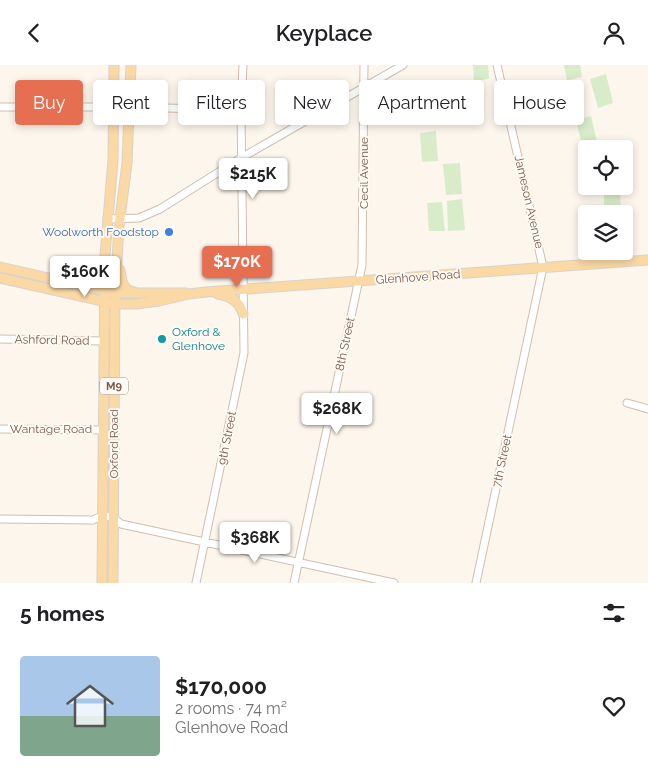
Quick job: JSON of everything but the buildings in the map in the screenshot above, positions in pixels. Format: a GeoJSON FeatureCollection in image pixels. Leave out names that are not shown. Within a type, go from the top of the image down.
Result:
{"type":"FeatureCollection","features":[{"type":"Feature","properties":{"kind":"main road","name":"Oxford Road"},"geometry":{"type":"LineString","coordinates":[[113,80],[114,65]]}},
{"type":"Feature","properties":{"kind":"main road","name":"Oxford Road"},"geometry":{"type":"LineString","coordinates":[[129,80],[130,65]]}},
{"type":"Feature","properties":{"kind":"main road","name":"Oxford Road"},"geometry":{"type":"LineString","coordinates":[[102,583],[102,527],[97,518],[103,429],[104,291],[107,219],[113,160],[112,125]]}},
{"type":"Feature","properties":{"kind":"main road","name":"Oxford Road"},"geometry":{"type":"LineString","coordinates":[[113,583],[117,525],[114,517],[115,293],[120,219],[127,163],[128,125]]}},
{"type":"Feature","properties":{"kind":"main road"},"geometry":{"type":"LineString","coordinates":[[118,255],[122,280],[126,289],[132,292],[149,293]]}},
{"type":"Feature","properties":{"kind":"main road","name":"Glenhove Road"},"geometry":{"type":"LineString","coordinates":[[0,278],[105,303],[136,304],[206,292],[648,260]]}},
{"type":"Feature","properties":{"kind":"main road","name":"Glenhove Road"},"geometry":{"type":"LineString","coordinates":[[0,267],[115,293],[182,292],[189,294]]}},
{"type":"Feature","properties":{"kind":"main road"},"geometry":{"type":"LineString","coordinates":[[206,292],[234,299],[240,305],[243,314]]}},
{"type":"Feature","properties":{"kind":"street","name":"9th Street"},"geometry":{"type":"LineString","coordinates":[[242,80],[243,65]]}},
{"type":"Feature","properties":{"kind":"street","name":"Cecil Avenue"},"geometry":{"type":"LineString","coordinates":[[364,65],[364,80]]}},
{"type":"Feature","properties":{"kind":"street"},"geometry":{"type":"LineString","coordinates":[[378,80],[403,65]]}},
{"type":"Feature","properties":{"kind":"street","name":"Jameson Avenue"},"geometry":{"type":"LineString","coordinates":[[497,65],[543,267],[528,339]]}},
{"type":"Feature","properties":{"kind":"street"},"geometry":{"type":"LineString","coordinates":[[107,219],[139,218],[160,209],[241,159],[359,91]]}},
{"type":"Feature","properties":{"kind":"street"},"geometry":{"type":"LineString","coordinates":[[0,107],[93,108]]}},
{"type":"Feature","properties":{"kind":"street","name":"9th Street"},"geometry":{"type":"LineString","coordinates":[[196,583],[243,360],[241,125]]}},
{"type":"Feature","properties":{"kind":"street","name":"Cecil Avenue"},"geometry":{"type":"LineString","coordinates":[[359,281],[363,247],[364,125]]}},
{"type":"Feature","properties":{"kind":"street","name":"8th Street"},"geometry":{"type":"LineString","coordinates":[[294,583],[359,281]]}},
{"type":"Feature","properties":{"kind":"street","name":"Ashford Road"},"geometry":{"type":"LineString","coordinates":[[0,339],[103,341]]}},
{"type":"Feature","properties":{"kind":"street","name":"7th Street"},"geometry":{"type":"LineString","coordinates":[[476,583],[528,339]]}},
{"type":"Feature","properties":{"kind":"street"},"geometry":{"type":"LineString","coordinates":[[626,403],[648,409]]}},
{"type":"Feature","properties":{"kind":"street","name":"Wantage Road"},"geometry":{"type":"LineString","coordinates":[[0,429],[103,429]]}},
{"type":"Feature","properties":{"kind":"street"},"geometry":{"type":"LineString","coordinates":[[0,519],[114,517]]}},
{"type":"Feature","properties":{"kind":"street"},"geometry":{"type":"LineString","coordinates":[[102,527],[117,525],[394,583]]}},
{"type":"Feature","properties":{"kind":"green space"},"geometry":{"type":"Polygon","coordinates":[[[473,65],[488,65],[489,79],[474,80],[473,65]]]}},
{"type":"Feature","properties":{"kind":"green space"},"geometry":{"type":"Polygon","coordinates":[[[564,65],[580,65],[582,77],[567,80],[564,65]]]}},
{"type":"Feature","properties":{"kind":"green space"},"geometry":{"type":"Polygon","coordinates":[[[606,74],[613,103],[598,108],[590,79],[606,74]]]}},
{"type":"Feature","properties":{"kind":"green space"},"geometry":{"type":"Polygon","coordinates":[[[591,116],[597,140],[581,140],[577,125],[584,125],[584,118],[591,116]]]}},
{"type":"Feature","properties":{"kind":"green space"},"geometry":{"type":"Polygon","coordinates":[[[436,131],[438,161],[422,162],[420,133],[436,131]]]}},
{"type":"Feature","properties":{"kind":"green space"},"geometry":{"type":"Polygon","coordinates":[[[460,163],[462,194],[446,195],[443,164],[460,163]]]}},
{"type":"Feature","properties":{"kind":"green space"},"geometry":{"type":"Polygon","coordinates":[[[604,195],[620,195],[621,205],[604,205],[604,195]]]}},
{"type":"Feature","properties":{"kind":"green space"},"geometry":{"type":"Polygon","coordinates":[[[462,199],[465,230],[448,231],[447,201],[462,199]]]}},
{"type":"Feature","properties":{"kind":"green space"},"geometry":{"type":"Polygon","coordinates":[[[442,202],[445,231],[429,231],[427,203],[442,202]]]}},
{"type":"Feature","properties":{"kind":"place","name":"Woolworth Foodstop"},"geometry":{"type":"Point","coordinates":[169,232]}},
{"type":"Feature","properties":{"kind":"place","name":"Oxford & Glenhove"},"geometry":{"type":"Point","coordinates":[162,339]}}]}
